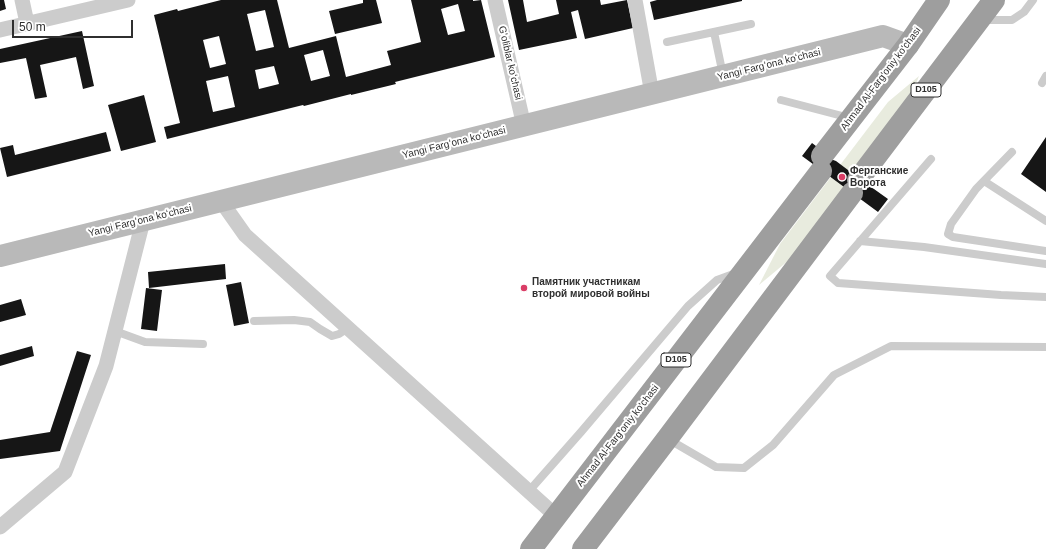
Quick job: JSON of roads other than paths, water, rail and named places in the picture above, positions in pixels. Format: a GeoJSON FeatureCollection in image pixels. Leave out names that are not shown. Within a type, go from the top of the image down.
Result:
{"type":"FeatureCollection","features":[{"type":"Feature","properties":{"kind":"highway","name":"Ahmad Al-Farg'oniy ko'chasi"},"geometry":{"type":"LineString","coordinates":[[531,549],[746,269],[822,164],[851,118],[908,45],[939,0]]}},
{"type":"Feature","properties":{"kind":"highway","name":"D105"},"geometry":{"type":"LineString","coordinates":[[583,549],[667,439],[994,0]]}},
{"type":"Feature","properties":{"kind":"main road","name":"Yangi Fargʻona koʻchasi"},"geometry":{"type":"LineString","coordinates":[[0,256],[883,36],[908,45]]}},
{"type":"Feature","properties":{"kind":"street"},"geometry":{"type":"LineString","coordinates":[[22,0],[27,23]]}},
{"type":"Feature","properties":{"kind":"street"},"geometry":{"type":"LineString","coordinates":[[0,30],[128,0]]}},
{"type":"Feature","properties":{"kind":"street","name":"Gʻoliblar koʻchasi"},"geometry":{"type":"LineString","coordinates":[[495,0],[524,126]]}},
{"type":"Feature","properties":{"kind":"street"},"geometry":{"type":"LineString","coordinates":[[635,0],[652,94]]}},
{"type":"Feature","properties":{"kind":"street"},"geometry":{"type":"LineString","coordinates":[[221,201],[244,235],[556,516]]}},
{"type":"Feature","properties":{"kind":"street"},"geometry":{"type":"LineString","coordinates":[[0,527],[65,472],[106,366],[143,221]]}},
{"type":"Feature","properties":{"kind":"lane"},"geometry":{"type":"LineString","coordinates":[[979,20],[1012,20],[1024,12],[1033,0]]}},
{"type":"Feature","properties":{"kind":"lane"},"geometry":{"type":"LineString","coordinates":[[667,42],[751,24]]}},
{"type":"Feature","properties":{"kind":"lane"},"geometry":{"type":"LineString","coordinates":[[714,32],[724,76]]}},
{"type":"Feature","properties":{"kind":"lane"},"geometry":{"type":"LineString","coordinates":[[781,100],[851,118]]}},
{"type":"Feature","properties":{"kind":"lane"},"geometry":{"type":"LineString","coordinates":[[1012,152],[976,189],[952,224],[948,234],[953,237],[1046,251]]}},
{"type":"Feature","properties":{"kind":"lane"},"geometry":{"type":"LineString","coordinates":[[931,159],[830,276],[838,283],[1046,297]]}},
{"type":"Feature","properties":{"kind":"lane"},"geometry":{"type":"LineString","coordinates":[[984,181],[1046,221]]}},
{"type":"Feature","properties":{"kind":"lane"},"geometry":{"type":"LineString","coordinates":[[860,241],[924,247],[1046,264]]}},
{"type":"Feature","properties":{"kind":"lane"},"geometry":{"type":"LineString","coordinates":[[529,491],[688,306],[717,280],[746,269]]}},
{"type":"Feature","properties":{"kind":"lane"},"geometry":{"type":"LineString","coordinates":[[254,321],[294,320],[310,322],[320,330],[332,336],[340,334],[348,328]]}},
{"type":"Feature","properties":{"kind":"lane"},"geometry":{"type":"LineString","coordinates":[[115,330],[145,342],[203,344]]}},
{"type":"Feature","properties":{"kind":"lane"},"geometry":{"type":"LineString","coordinates":[[667,439],[716,467],[744,468],[773,445],[834,375],[891,346],[1046,347]]}},
{"type":"Feature","properties":{"kind":"place","name":"Ферганские Ворота"},"geometry":{"type":"Point","coordinates":[842,177]}},
{"type":"Feature","properties":{"kind":"place","name":"Памятник участникам второй мировой войны"},"geometry":{"type":"Point","coordinates":[524,288]}}]}
